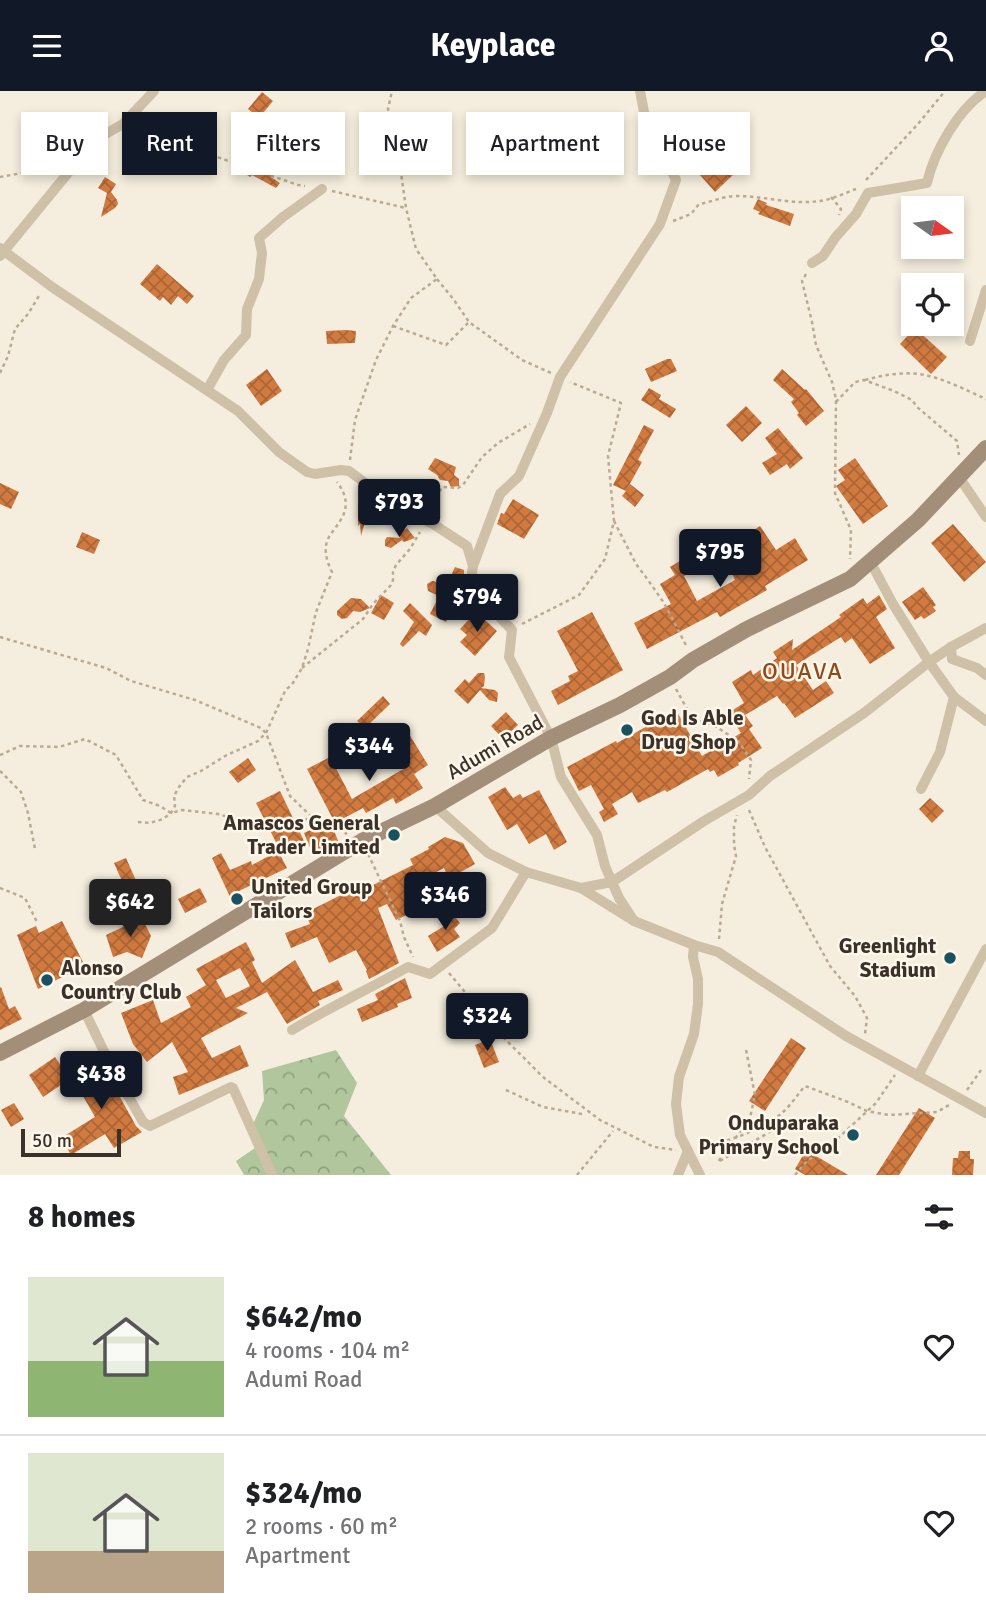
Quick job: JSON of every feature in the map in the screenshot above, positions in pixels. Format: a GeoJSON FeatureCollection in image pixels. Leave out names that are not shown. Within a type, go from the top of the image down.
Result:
{"type":"FeatureCollection","features":[{"type":"Feature","properties":{"kind":"main road","name":"Adumi Road"},"geometry":{"type":"LineString","coordinates":[[0,1053],[84,1010],[362,841],[435,806],[551,739],[620,705],[747,628],[850,579],[918,520],[986,448]]}},
{"type":"Feature","properties":{"kind":"street"},"geometry":{"type":"LineString","coordinates":[[134,112],[154,91]]}},
{"type":"Feature","properties":{"kind":"street"},"geometry":{"type":"LineString","coordinates":[[634,921],[619,898],[605,866],[597,835],[561,777],[551,739],[509,657],[512,629],[476,592],[471,579],[473,566],[500,494],[519,476],[560,377],[660,224],[676,180],[645,117],[640,91]]}},
{"type":"Feature","properties":{"kind":"street"},"geometry":{"type":"LineString","coordinates":[[812,263],[823,255],[835,237],[856,215],[868,193],[927,183],[932,163],[951,129],[973,99],[986,91]]}},
{"type":"Feature","properties":{"kind":"street"},"geometry":{"type":"LineString","coordinates":[[122,125],[95,140],[2,252],[239,411],[278,452],[307,473],[349,471],[395,505],[467,546],[473,566]]}},
{"type":"Feature","properties":{"kind":"street"},"geometry":{"type":"LineString","coordinates":[[206,390],[224,360],[246,335],[247,309],[259,279],[262,253],[260,238],[283,217],[322,189]]}},
{"type":"Feature","properties":{"kind":"street"},"geometry":{"type":"LineString","coordinates":[[970,341],[986,290]]}},
{"type":"Feature","properties":{"kind":"street"},"geometry":{"type":"LineString","coordinates":[[964,472],[986,517]]}},
{"type":"Feature","properties":{"kind":"street"},"geometry":{"type":"LineString","coordinates":[[870,561],[893,604],[954,698],[986,721]]}},
{"type":"Feature","properties":{"kind":"street"},"geometry":{"type":"LineString","coordinates":[[582,888],[612,882],[704,821],[749,795],[770,776],[864,713],[929,662],[986,628]]}},
{"type":"Feature","properties":{"kind":"street"},"geometry":{"type":"LineString","coordinates":[[951,647],[952,659],[977,668],[986,675]]}},
{"type":"Feature","properties":{"kind":"street"},"geometry":{"type":"LineString","coordinates":[[921,789],[940,752],[954,698]]}},
{"type":"Feature","properties":{"kind":"street"},"geometry":{"type":"LineString","coordinates":[[435,806],[488,853],[526,872],[582,888],[634,921],[718,952],[864,1046],[986,1113]]}},
{"type":"Feature","properties":{"kind":"street"},"geometry":{"type":"LineString","coordinates":[[292,1030],[408,967],[430,974],[492,928],[526,872]]}},
{"type":"Feature","properties":{"kind":"street"},"geometry":{"type":"LineString","coordinates":[[694,945],[698,1004],[694,1034],[679,1077],[676,1104],[680,1135],[700,1175]]}},
{"type":"Feature","properties":{"kind":"street"},"geometry":{"type":"LineString","coordinates":[[918,1076],[986,949]]}},
{"type":"Feature","properties":{"kind":"street"},"geometry":{"type":"LineString","coordinates":[[84,1010],[110,1064],[146,1125],[150,1126],[231,1087],[272,1175]]}},
{"type":"Feature","properties":{"kind":"street"},"geometry":{"type":"LineString","coordinates":[[678,1175],[688,1151]]}},
{"type":"Feature","properties":{"kind":"path"},"geometry":{"type":"LineString","coordinates":[[392,91],[388,109],[416,249],[468,322],[523,360],[621,403],[608,456],[614,520],[605,559],[579,595],[512,629]]}},
{"type":"Feature","properties":{"kind":"path"},"geometry":{"type":"LineString","coordinates":[[660,224],[680,219],[691,214],[699,204],[723,197],[821,201],[860,187],[945,91]]}},
{"type":"Feature","properties":{"kind":"path"},"geometry":{"type":"LineString","coordinates":[[217,157],[298,185],[406,208]]}},
{"type":"Feature","properties":{"kind":"path"},"geometry":{"type":"LineString","coordinates":[[0,177],[21,173]]}},
{"type":"Feature","properties":{"kind":"path"},"geometry":{"type":"LineString","coordinates":[[831,198],[841,209],[837,223]]}},
{"type":"Feature","properties":{"kind":"path"},"geometry":{"type":"LineString","coordinates":[[812,263],[802,281],[816,345],[831,382],[836,403],[835,493],[851,530],[850,579]]}},
{"type":"Feature","properties":{"kind":"path"},"geometry":{"type":"LineString","coordinates":[[349,471],[355,420],[376,360],[411,298],[437,279]]}},
{"type":"Feature","properties":{"kind":"path"},"geometry":{"type":"LineString","coordinates":[[0,373],[15,329],[28,314],[38,295],[52,287]]}},
{"type":"Feature","properties":{"kind":"path"},"geometry":{"type":"LineString","coordinates":[[393,326],[446,345],[468,322]]}},
{"type":"Feature","properties":{"kind":"path"},"geometry":{"type":"LineString","coordinates":[[836,403],[855,382],[885,374],[920,374],[958,386],[986,399]]}},
{"type":"Feature","properties":{"kind":"path"},"geometry":{"type":"LineString","coordinates":[[864,380],[912,400],[957,440],[964,472]]}},
{"type":"Feature","properties":{"kind":"path"},"geometry":{"type":"LineString","coordinates":[[302,669],[363,619],[391,585],[396,565],[410,549],[442,487],[458,488],[463,485],[482,457],[498,443],[547,413]]}},
{"type":"Feature","properties":{"kind":"path"},"geometry":{"type":"LineString","coordinates":[[138,822],[150,823],[163,819],[175,806],[174,796],[187,777],[258,741],[266,733],[285,691],[302,669],[316,612],[332,572],[326,557],[328,539],[344,515],[346,504],[344,492],[337,483]]}},
{"type":"Feature","properties":{"kind":"path"},"geometry":{"type":"LineString","coordinates":[[614,520],[635,564],[664,603],[693,660]]}},
{"type":"Feature","properties":{"kind":"path"},"geometry":{"type":"LineString","coordinates":[[0,637],[106,668],[131,681],[195,700],[261,728],[266,733],[290,796],[316,821]]}},
{"type":"Feature","properties":{"kind":"path"},"geometry":{"type":"LineString","coordinates":[[670,677],[692,718],[715,726],[738,741],[751,760],[748,807],[765,847],[830,966],[855,996],[867,1018],[864,1046]]}},
{"type":"Feature","properties":{"kind":"path"},"geometry":{"type":"LineString","coordinates":[[0,755],[20,746],[59,747],[85,740],[116,755],[143,800],[170,813],[182,810],[218,814],[242,821],[261,818],[284,821],[305,819],[336,828],[362,841],[400,921],[413,958]]}},
{"type":"Feature","properties":{"kind":"path"},"geometry":{"type":"LineString","coordinates":[[0,771],[21,792],[35,849]]}},
{"type":"Feature","properties":{"kind":"path"},"geometry":{"type":"LineString","coordinates":[[718,952],[722,904],[736,856],[734,826],[737,815]]}},
{"type":"Feature","properties":{"kind":"path"},"geometry":{"type":"LineString","coordinates":[[0,888],[25,898],[38,924]]}},
{"type":"Feature","properties":{"kind":"path"},"geometry":{"type":"LineString","coordinates":[[430,974],[446,970],[501,1035],[543,1077],[600,1120],[654,1147],[688,1151],[757,1129],[782,1114],[804,1086],[867,1111],[890,1115],[937,1112],[959,1100],[982,1070]]}},
{"type":"Feature","properties":{"kind":"path"},"geometry":{"type":"LineString","coordinates":[[746,1050],[755,1095],[750,1118],[718,1162],[786,1125]]}},
{"type":"Feature","properties":{"kind":"path"},"geometry":{"type":"LineString","coordinates":[[795,1175],[807,1161],[835,1141],[876,1103],[900,1066]]}},
{"type":"Feature","properties":{"kind":"path"},"geometry":{"type":"LineString","coordinates":[[506,1090],[543,1107],[582,1114]]}},
{"type":"Feature","properties":{"kind":"path"},"geometry":{"type":"LineString","coordinates":[[577,1175],[613,1131]]}},
{"type":"Feature","properties":{"kind":"green space"},"geometry":{"type":"Polygon","coordinates":[[[336,1050],[357,1083],[344,1116],[391,1175],[244,1175],[236,1161],[255,1148],[254,1122],[264,1100],[262,1071],[336,1050]]]}},
{"type":"Feature","properties":{"kind":"building"},"geometry":{"type":"Polygon","coordinates":[[[262,92],[273,101],[264,112],[252,112],[248,109],[262,92]]]}},
{"type":"Feature","properties":{"kind":"building"},"geometry":{"type":"Polygon","coordinates":[[[252,175],[272,175],[271,177],[280,183],[276,188],[252,175]]]}},
{"type":"Feature","properties":{"kind":"building"},"geometry":{"type":"Polygon","coordinates":[[[700,175],[733,175],[715,192],[700,175]]]}},
{"type":"Feature","properties":{"kind":"building"},"geometry":{"type":"Polygon","coordinates":[[[105,177],[116,184],[111,192],[118,204],[101,217],[107,193],[98,188],[105,177]]]}},
{"type":"Feature","properties":{"kind":"building"},"geometry":{"type":"Polygon","coordinates":[[[758,199],[767,203],[766,205],[794,214],[790,226],[758,214],[760,212],[753,209],[758,199]]]}},
{"type":"Feature","properties":{"kind":"building"},"geometry":{"type":"Polygon","coordinates":[[[157,264],[194,296],[187,304],[178,296],[171,305],[163,297],[160,301],[140,284],[157,264]]]}},
{"type":"Feature","properties":{"kind":"building"},"geometry":{"type":"Polygon","coordinates":[[[326,331],[356,331],[355,343],[327,344],[326,331]]]}},
{"type":"Feature","properties":{"kind":"building"},"geometry":{"type":"Polygon","coordinates":[[[908,336],[924,336],[947,357],[931,374],[900,344],[908,336]]]}},
{"type":"Feature","properties":{"kind":"building"},"geometry":{"type":"Polygon","coordinates":[[[671,359],[677,371],[651,382],[645,369],[671,359]]]}},
{"type":"Feature","properties":{"kind":"building"},"geometry":{"type":"Polygon","coordinates":[[[267,369],[282,391],[261,406],[246,385],[267,369]]]}},
{"type":"Feature","properties":{"kind":"building"},"geometry":{"type":"Polygon","coordinates":[[[782,369],[806,389],[824,411],[806,426],[791,402],[794,399],[773,380],[782,369]]]}},
{"type":"Feature","properties":{"kind":"building"},"geometry":{"type":"Polygon","coordinates":[[[649,388],[661,395],[659,399],[676,409],[670,418],[641,400],[649,388]]]}},
{"type":"Feature","properties":{"kind":"building"},"geometry":{"type":"Polygon","coordinates":[[[746,406],[762,423],[742,442],[726,425],[746,406]]]}},
{"type":"Feature","properties":{"kind":"building"},"geometry":{"type":"Polygon","coordinates":[[[644,425],[654,430],[638,460],[642,462],[627,489],[630,484],[644,495],[635,507],[622,496],[626,491],[613,485],[644,425]]]}},
{"type":"Feature","properties":{"kind":"building"},"geometry":{"type":"Polygon","coordinates":[[[778,428],[803,458],[790,469],[787,464],[770,475],[762,463],[777,454],[765,438],[778,428]]]}},
{"type":"Feature","properties":{"kind":"building"},"geometry":{"type":"Polygon","coordinates":[[[435,458],[456,467],[454,475],[459,479],[459,486],[451,487],[448,481],[440,480],[428,469],[435,458]]]}},
{"type":"Feature","properties":{"kind":"building"},"geometry":{"type":"Polygon","coordinates":[[[855,458],[888,506],[863,524],[836,486],[845,480],[838,470],[855,458]]]}},
{"type":"Feature","properties":{"kind":"building"},"geometry":{"type":"Polygon","coordinates":[[[0,483],[19,492],[11,509],[0,504],[0,483]]]}},
{"type":"Feature","properties":{"kind":"building"},"geometry":{"type":"Polygon","coordinates":[[[369,495],[372,498],[361,536],[358,504],[369,495]]]}},
{"type":"Feature","properties":{"kind":"building"},"geometry":{"type":"Polygon","coordinates":[[[513,499],[539,515],[524,539],[497,524],[501,513],[504,514],[513,499]]]}},
{"type":"Feature","properties":{"kind":"building"},"geometry":{"type":"Polygon","coordinates":[[[953,524],[986,562],[964,582],[931,543],[953,524]]]}},
{"type":"Feature","properties":{"kind":"building"},"geometry":{"type":"Polygon","coordinates":[[[760,526],[776,550],[795,538],[808,560],[765,586],[767,590],[720,617],[717,612],[647,649],[634,623],[671,604],[660,584],[675,575],[670,567],[680,561],[688,574],[684,576],[697,601],[735,580],[732,573],[755,561],[745,544],[750,541],[746,535],[760,526]]]}},
{"type":"Feature","properties":{"kind":"building"},"geometry":{"type":"Polygon","coordinates":[[[407,528],[415,538],[404,542],[402,540],[391,548],[385,546],[387,537],[400,538],[398,535],[407,528]]]}},
{"type":"Feature","properties":{"kind":"building"},"geometry":{"type":"Polygon","coordinates":[[[82,532],[100,540],[94,554],[76,547],[82,532]]]}},
{"type":"Feature","properties":{"kind":"building"},"geometry":{"type":"Polygon","coordinates":[[[455,567],[464,570],[464,584],[457,597],[460,599],[458,603],[455,602],[446,622],[430,614],[439,596],[428,591],[427,584],[434,581],[445,589],[455,567]]]}},
{"type":"Feature","properties":{"kind":"building"},"geometry":{"type":"Polygon","coordinates":[[[923,587],[936,605],[933,607],[936,611],[924,619],[921,616],[915,620],[902,602],[923,587]]]}},
{"type":"Feature","properties":{"kind":"building"},"geometry":{"type":"Polygon","coordinates":[[[381,595],[394,603],[384,620],[371,613],[381,595]]]}},
{"type":"Feature","properties":{"kind":"building"},"geometry":{"type":"Polygon","coordinates":[[[879,595],[887,609],[876,617],[895,648],[870,664],[852,638],[845,643],[841,637],[796,665],[813,690],[826,681],[834,693],[795,718],[777,696],[745,715],[753,726],[749,729],[762,748],[738,763],[739,765],[718,777],[714,770],[710,772],[708,769],[667,792],[665,790],[638,803],[632,792],[612,804],[618,814],[604,822],[599,812],[604,809],[591,785],[579,791],[567,767],[676,710],[702,756],[741,733],[728,713],[744,703],[732,682],[751,670],[753,675],[777,658],[773,652],[793,639],[792,650],[841,617],[839,615],[863,598],[867,604],[879,595]]]}},
{"type":"Feature","properties":{"kind":"building"},"geometry":{"type":"Polygon","coordinates":[[[351,598],[361,599],[370,608],[360,612],[353,611],[347,618],[342,619],[337,615],[337,611],[351,598]]]}},
{"type":"Feature","properties":{"kind":"building"},"geometry":{"type":"Polygon","coordinates":[[[410,603],[432,625],[426,636],[419,631],[403,647],[400,644],[414,622],[403,611],[410,603]]]}},
{"type":"Feature","properties":{"kind":"building"},"geometry":{"type":"Polygon","coordinates":[[[476,612],[497,631],[475,656],[460,642],[467,635],[460,629],[476,612]]]}},
{"type":"Feature","properties":{"kind":"building"},"geometry":{"type":"Polygon","coordinates":[[[592,612],[623,670],[558,705],[551,691],[570,681],[568,676],[578,671],[557,631],[592,612]]]}},
{"type":"Feature","properties":{"kind":"building"},"geometry":{"type":"Polygon","coordinates":[[[478,673],[484,673],[485,677],[484,686],[481,688],[498,693],[497,702],[489,700],[480,690],[468,704],[454,691],[465,679],[469,683],[478,673]]]}},
{"type":"Feature","properties":{"kind":"building"},"geometry":{"type":"Polygon","coordinates":[[[383,696],[390,704],[365,728],[357,721],[383,696]]]}},
{"type":"Feature","properties":{"kind":"building"},"geometry":{"type":"Polygon","coordinates":[[[506,712],[518,725],[503,739],[491,726],[506,712]]]}},
{"type":"Feature","properties":{"kind":"building"},"geometry":{"type":"Polygon","coordinates":[[[409,734],[428,765],[414,774],[423,788],[396,804],[393,798],[366,813],[363,808],[335,823],[307,769],[330,757],[352,799],[405,768],[392,745],[409,734]]]}},
{"type":"Feature","properties":{"kind":"building"},"geometry":{"type":"Polygon","coordinates":[[[248,758],[256,770],[238,783],[229,772],[248,758]]]}},
{"type":"Feature","properties":{"kind":"building"},"geometry":{"type":"Polygon","coordinates":[[[505,787],[513,798],[520,794],[523,798],[539,790],[567,842],[554,850],[546,834],[529,844],[517,824],[507,830],[488,797],[505,787]]]}},
{"type":"Feature","properties":{"kind":"building"},"geometry":{"type":"Polygon","coordinates":[[[280,791],[305,843],[282,854],[256,803],[280,791]]]}},
{"type":"Feature","properties":{"kind":"building"},"geometry":{"type":"Polygon","coordinates":[[[930,798],[944,811],[932,823],[919,809],[930,798]]]}},
{"type":"Feature","properties":{"kind":"building"},"geometry":{"type":"Polygon","coordinates":[[[330,821],[339,843],[313,855],[304,833],[330,821]]]}},
{"type":"Feature","properties":{"kind":"building"},"geometry":{"type":"Polygon","coordinates":[[[445,837],[463,843],[475,864],[459,873],[456,881],[450,881],[444,868],[414,883],[425,906],[396,920],[387,904],[378,908],[399,963],[369,979],[356,950],[329,963],[317,937],[291,948],[285,933],[310,924],[305,913],[349,891],[351,896],[413,865],[410,859],[445,837]]]}},
{"type":"Feature","properties":{"kind":"building"},"geometry":{"type":"Polygon","coordinates":[[[278,851],[287,868],[239,891],[241,894],[231,899],[212,858],[221,853],[230,870],[251,861],[252,865],[278,851]]]}},
{"type":"Feature","properties":{"kind":"building"},"geometry":{"type":"Polygon","coordinates":[[[126,858],[146,903],[134,908],[114,863],[126,858]]]}},
{"type":"Feature","properties":{"kind":"building"},"geometry":{"type":"Polygon","coordinates":[[[200,888],[207,902],[185,913],[178,899],[200,888]]]}},
{"type":"Feature","properties":{"kind":"building"},"geometry":{"type":"Polygon","coordinates":[[[448,909],[460,923],[454,929],[460,937],[437,952],[428,936],[446,925],[439,917],[448,909]]]}},
{"type":"Feature","properties":{"kind":"building"},"geometry":{"type":"Polygon","coordinates":[[[142,918],[151,936],[142,958],[127,952],[113,957],[106,935],[142,918]]]}},
{"type":"Feature","properties":{"kind":"building"},"geometry":{"type":"Polygon","coordinates":[[[62,921],[85,966],[38,989],[17,935],[36,926],[39,933],[62,921]]]}},
{"type":"Feature","properties":{"kind":"building"},"geometry":{"type":"Polygon","coordinates":[[[246,942],[262,983],[295,960],[313,992],[338,980],[343,990],[318,1001],[320,1005],[287,1024],[267,992],[236,1008],[248,1013],[201,1038],[212,1058],[240,1045],[249,1066],[179,1095],[173,1077],[188,1072],[172,1042],[147,1062],[133,1044],[121,1013],[153,1000],[161,1023],[191,1007],[186,997],[206,985],[196,969],[246,942]],[[240,968],[216,980],[226,998],[250,986],[240,968]]]}},
{"type":"Feature","properties":{"kind":"building"},"geometry":{"type":"Polygon","coordinates":[[[405,978],[412,998],[362,1022],[357,1009],[378,1000],[375,994],[405,978]]]}},
{"type":"Feature","properties":{"kind":"building"},"geometry":{"type":"Polygon","coordinates":[[[0,988],[9,1009],[15,1006],[22,1019],[0,1030],[0,988]]]}},
{"type":"Feature","properties":{"kind":"building"},"geometry":{"type":"Polygon","coordinates":[[[791,1038],[806,1048],[765,1111],[749,1101],[791,1038]]]}},
{"type":"Feature","properties":{"kind":"building"},"geometry":{"type":"Polygon","coordinates":[[[490,1039],[499,1062],[484,1068],[475,1045],[490,1039]]]}},
{"type":"Feature","properties":{"kind":"building"},"geometry":{"type":"Polygon","coordinates":[[[55,1057],[70,1079],[43,1097],[29,1075],[55,1057]]]}},
{"type":"Feature","properties":{"kind":"building"},"geometry":{"type":"Polygon","coordinates":[[[99,1059],[136,1126],[142,1132],[114,1148],[105,1134],[71,1155],[61,1138],[95,1117],[71,1075],[99,1059]]]}},
{"type":"Feature","properties":{"kind":"building"},"geometry":{"type":"Polygon","coordinates":[[[14,1103],[24,1119],[11,1127],[1,1110],[14,1103]]]}},
{"type":"Feature","properties":{"kind":"building"},"geometry":{"type":"Polygon","coordinates":[[[919,1108],[935,1118],[899,1175],[876,1175],[919,1108]]]}},
{"type":"Feature","properties":{"kind":"building"},"geometry":{"type":"Polygon","coordinates":[[[806,1150],[848,1175],[805,1175],[795,1169],[806,1150]]]}},
{"type":"Feature","properties":{"kind":"building"},"geometry":{"type":"Polygon","coordinates":[[[959,1151],[970,1151],[970,1159],[974,1159],[973,1175],[952,1175],[953,1158],[958,1158],[959,1151]]]}},
{"type":"Feature","properties":{"kind":"place","name":"God Is Able Drug Shop"},"geometry":{"type":"Point","coordinates":[627,730]}},
{"type":"Feature","properties":{"kind":"place","name":"Amascos General Trader Limited"},"geometry":{"type":"Point","coordinates":[394,835]}},
{"type":"Feature","properties":{"kind":"place","name":"United Group Tailors"},"geometry":{"type":"Point","coordinates":[237,899]}},
{"type":"Feature","properties":{"kind":"place","name":"Greenlight Stadium"},"geometry":{"type":"Point","coordinates":[950,958]}},
{"type":"Feature","properties":{"kind":"place","name":"Alonso Country Club"},"geometry":{"type":"Point","coordinates":[47,980]}},
{"type":"Feature","properties":{"kind":"place","name":"Onduparaka Primary School"},"geometry":{"type":"Point","coordinates":[853,1135]}},
{"type":"Feature","properties":{"kind":"district","name":"OUAVA"},"geometry":{"type":"Point","coordinates":[803,671]}}]}
